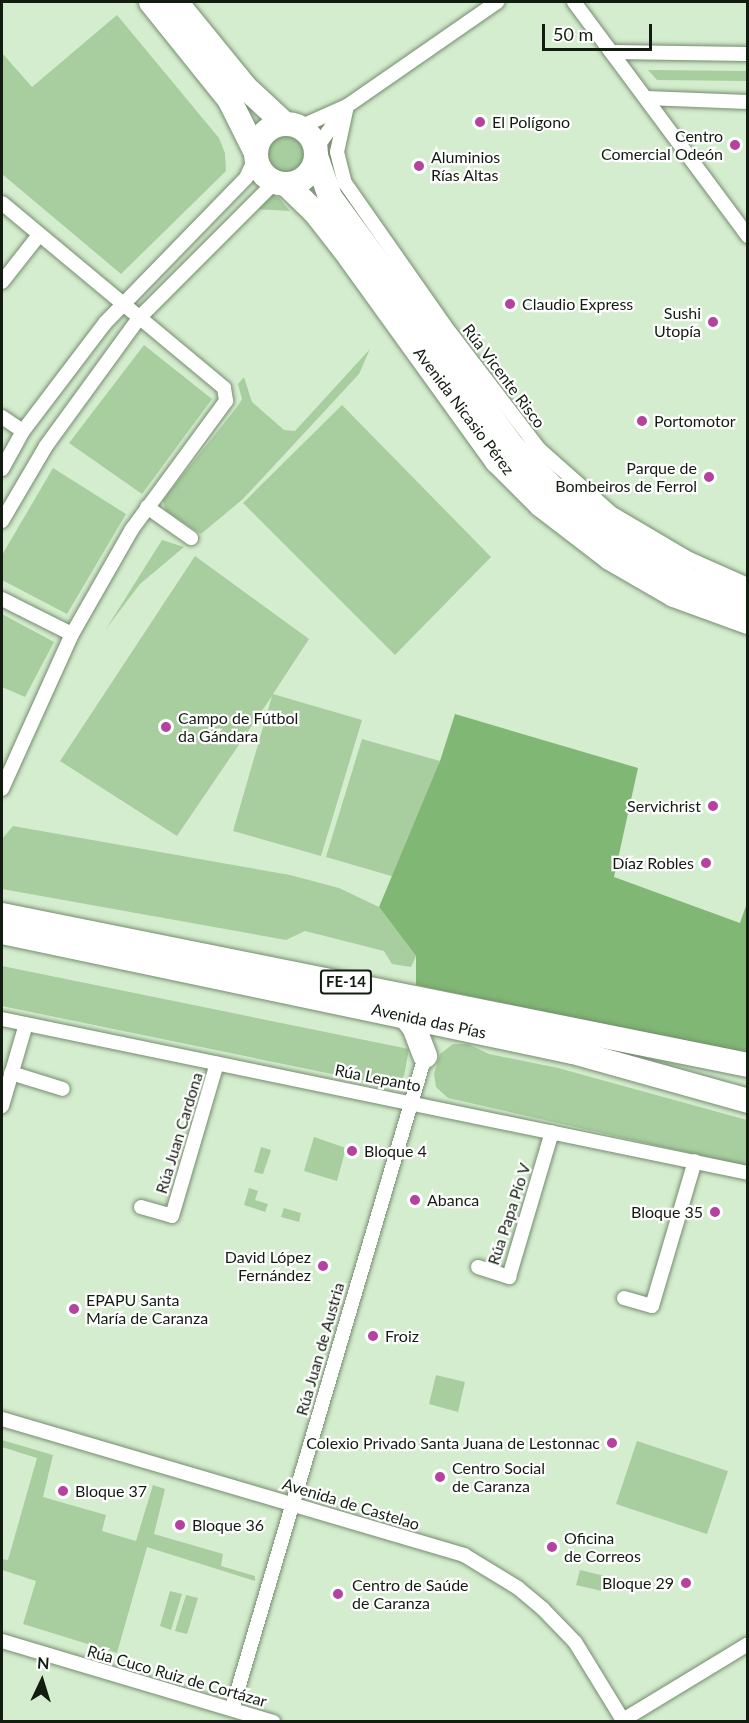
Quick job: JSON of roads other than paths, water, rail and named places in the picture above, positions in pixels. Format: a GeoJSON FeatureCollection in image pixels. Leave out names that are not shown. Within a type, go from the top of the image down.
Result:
{"type":"FeatureCollection","features":[{"type":"Feature","properties":{"kind":"highway"},"geometry":{"type":"LineString","coordinates":[[151,2],[229,99],[256,154],[262,172],[280,183],[303,179],[316,153],[293,126],[245,87],[176,2]]}},
{"type":"Feature","properties":{"kind":"highway"},"geometry":{"type":"LineString","coordinates":[[256,154],[268,129],[293,126]]}},
{"type":"Feature","properties":{"kind":"highway","name":"Avenida Nicasio Pérez"},"geometry":{"type":"LineString","coordinates":[[316,153],[336,205],[514,448],[554,489],[618,538],[683,577],[747,604]]}},
{"type":"Feature","properties":{"kind":"highway","name":"Avenida Nicasio Pérez"},"geometry":{"type":"LineString","coordinates":[[280,183],[315,212],[497,461],[541,505],[610,558],[674,595],[747,622]]}},
{"type":"Feature","properties":{"kind":"highway","name":"Avenida das Pías"},"geometry":{"type":"LineString","coordinates":[[2,915],[747,1065]]}},
{"type":"Feature","properties":{"kind":"highway","name":"Avenida das Pías"},"geometry":{"type":"LineString","coordinates":[[2,932],[573,1052],[685,1086],[747,1101]]}},
{"type":"Feature","properties":{"kind":"highway"},"geometry":{"type":"LineString","coordinates":[[405,1016],[417,1033],[425,1056],[455,1026]]}},
{"type":"Feature","properties":{"kind":"street"},"geometry":{"type":"LineString","coordinates":[[293,126],[347,106],[496,2]]}},
{"type":"Feature","properties":{"kind":"street"},"geometry":{"type":"LineString","coordinates":[[574,2],[747,236]]}},
{"type":"Feature","properties":{"kind":"street"},"geometry":{"type":"LineString","coordinates":[[612,52],[747,54]]}},
{"type":"Feature","properties":{"kind":"street"},"geometry":{"type":"LineString","coordinates":[[646,98],[747,102]]}},
{"type":"Feature","properties":{"kind":"street"},"geometry":{"type":"LineString","coordinates":[[316,153],[347,106]]}},
{"type":"Feature","properties":{"kind":"street","name":"Rúa Vicente Risco"},"geometry":{"type":"LineString","coordinates":[[347,106],[337,152],[345,183],[445,326],[539,449],[611,513],[689,559],[747,585]]}},
{"type":"Feature","properties":{"kind":"street"},"geometry":{"type":"LineString","coordinates":[[2,469],[23,431],[122,305],[246,178],[256,154]]}},
{"type":"Feature","properties":{"kind":"street"},"geometry":{"type":"LineString","coordinates":[[2,521],[46,446],[139,318],[280,183]]}},
{"type":"Feature","properties":{"kind":"street"},"geometry":{"type":"LineString","coordinates":[[2,203],[224,388],[226,401],[147,507],[72,634],[2,789]]}},
{"type":"Feature","properties":{"kind":"street"},"geometry":{"type":"LineString","coordinates":[[2,282],[39,235]]}},
{"type":"Feature","properties":{"kind":"street"},"geometry":{"type":"LineString","coordinates":[[2,417],[23,431]]}},
{"type":"Feature","properties":{"kind":"street"},"geometry":{"type":"LineString","coordinates":[[147,507],[191,538]]}},
{"type":"Feature","properties":{"kind":"street"},"geometry":{"type":"LineString","coordinates":[[2,599],[72,634]]}},
{"type":"Feature","properties":{"kind":"street","name":"Rúa Lepanto"},"geometry":{"type":"LineString","coordinates":[[2,1019],[410,1101],[747,1173]]}},
{"type":"Feature","properties":{"kind":"street"},"geometry":{"type":"LineString","coordinates":[[2,1106],[26,1024]]}},
{"type":"Feature","properties":{"kind":"street","name":"Rúa Juan de Austria"},"geometry":{"type":"LineString","coordinates":[[232,1709],[291,1503],[425,1056]]}},
{"type":"Feature","properties":{"kind":"street","name":"Rúa Juan Cardona"},"geometry":{"type":"LineString","coordinates":[[141,1207],[172,1216],[218,1063]]}},
{"type":"Feature","properties":{"kind":"street"},"geometry":{"type":"LineString","coordinates":[[11,1073],[63,1089]]}},
{"type":"Feature","properties":{"kind":"street","name":"Rúa Papa Pío V"},"geometry":{"type":"LineString","coordinates":[[478,1267],[509,1277],[552,1132]]}},
{"type":"Feature","properties":{"kind":"street"},"geometry":{"type":"LineString","coordinates":[[624,1298],[652,1306],[695,1161]]}},
{"type":"Feature","properties":{"kind":"street","name":"Avenida de Castelao"},"geometry":{"type":"LineString","coordinates":[[2,1419],[464,1555],[500,1576],[543,1609],[575,1642],[624,1721]]}},
{"type":"Feature","properties":{"kind":"street","name":"Rúa Cuco Ruiz de Cortázar"},"geometry":{"type":"LineString","coordinates":[[2,1641],[273,1722]]}},
{"type":"Feature","properties":{"kind":"street"},"geometry":{"type":"LineString","coordinates":[[624,1721],[747,1644]]}},
{"type":"Feature","properties":{"kind":"place","name":"El Polígono"},"geometry":{"type":"Point","coordinates":[480,122]}},
{"type":"Feature","properties":{"kind":"place","name":"Centro Comercial Odeón"},"geometry":{"type":"Point","coordinates":[735,145]}},
{"type":"Feature","properties":{"kind":"place","name":"Aluminios Rías Altas"},"geometry":{"type":"Point","coordinates":[419,166]}},
{"type":"Feature","properties":{"kind":"place","name":"Claudio Express"},"geometry":{"type":"Point","coordinates":[510,304]}},
{"type":"Feature","properties":{"kind":"place","name":"Sushi Utopía"},"geometry":{"type":"Point","coordinates":[713,322]}},
{"type":"Feature","properties":{"kind":"place","name":"Portomotor"},"geometry":{"type":"Point","coordinates":[642,421]}},
{"type":"Feature","properties":{"kind":"place","name":"Parque de Bombeiros de Ferrol"},"geometry":{"type":"Point","coordinates":[709,477]}},
{"type":"Feature","properties":{"kind":"place","name":"Campo de Fútbol da Gándara"},"geometry":{"type":"Point","coordinates":[166,727]}},
{"type":"Feature","properties":{"kind":"place","name":"Servichrist"},"geometry":{"type":"Point","coordinates":[713,806]}},
{"type":"Feature","properties":{"kind":"place","name":"Díaz Robles"},"geometry":{"type":"Point","coordinates":[706,863]}},
{"type":"Feature","properties":{"kind":"place","name":"Bloque 4"},"geometry":{"type":"Point","coordinates":[352,1151]}},
{"type":"Feature","properties":{"kind":"place","name":"Abanca"},"geometry":{"type":"Point","coordinates":[415,1200]}},
{"type":"Feature","properties":{"kind":"place","name":"Bloque 35"},"geometry":{"type":"Point","coordinates":[715,1212]}},
{"type":"Feature","properties":{"kind":"place","name":"David López Fernández"},"geometry":{"type":"Point","coordinates":[323,1266]}},
{"type":"Feature","properties":{"kind":"place","name":"EPAPU Santa María de Caranza"},"geometry":{"type":"Point","coordinates":[74,1309]}},
{"type":"Feature","properties":{"kind":"place","name":"Froiz"},"geometry":{"type":"Point","coordinates":[373,1336]}},
{"type":"Feature","properties":{"kind":"place","name":"Colexio Privado Santa Juana de Lestonnac"},"geometry":{"type":"Point","coordinates":[612,1443]}},
{"type":"Feature","properties":{"kind":"place","name":"Centro Social de Caranza"},"geometry":{"type":"Point","coordinates":[440,1477]}},
{"type":"Feature","properties":{"kind":"place","name":"Bloque 37"},"geometry":{"type":"Point","coordinates":[63,1491]}},
{"type":"Feature","properties":{"kind":"place","name":"Bloque 36"},"geometry":{"type":"Point","coordinates":[180,1525]}},
{"type":"Feature","properties":{"kind":"place","name":"Oficina de Correos"},"geometry":{"type":"Point","coordinates":[552,1547]}},
{"type":"Feature","properties":{"kind":"place","name":"Bloque 29"},"geometry":{"type":"Point","coordinates":[686,1583]}},
{"type":"Feature","properties":{"kind":"place","name":"Centro de Saúde de Caranza"},"geometry":{"type":"Point","coordinates":[338,1594]}}]}
